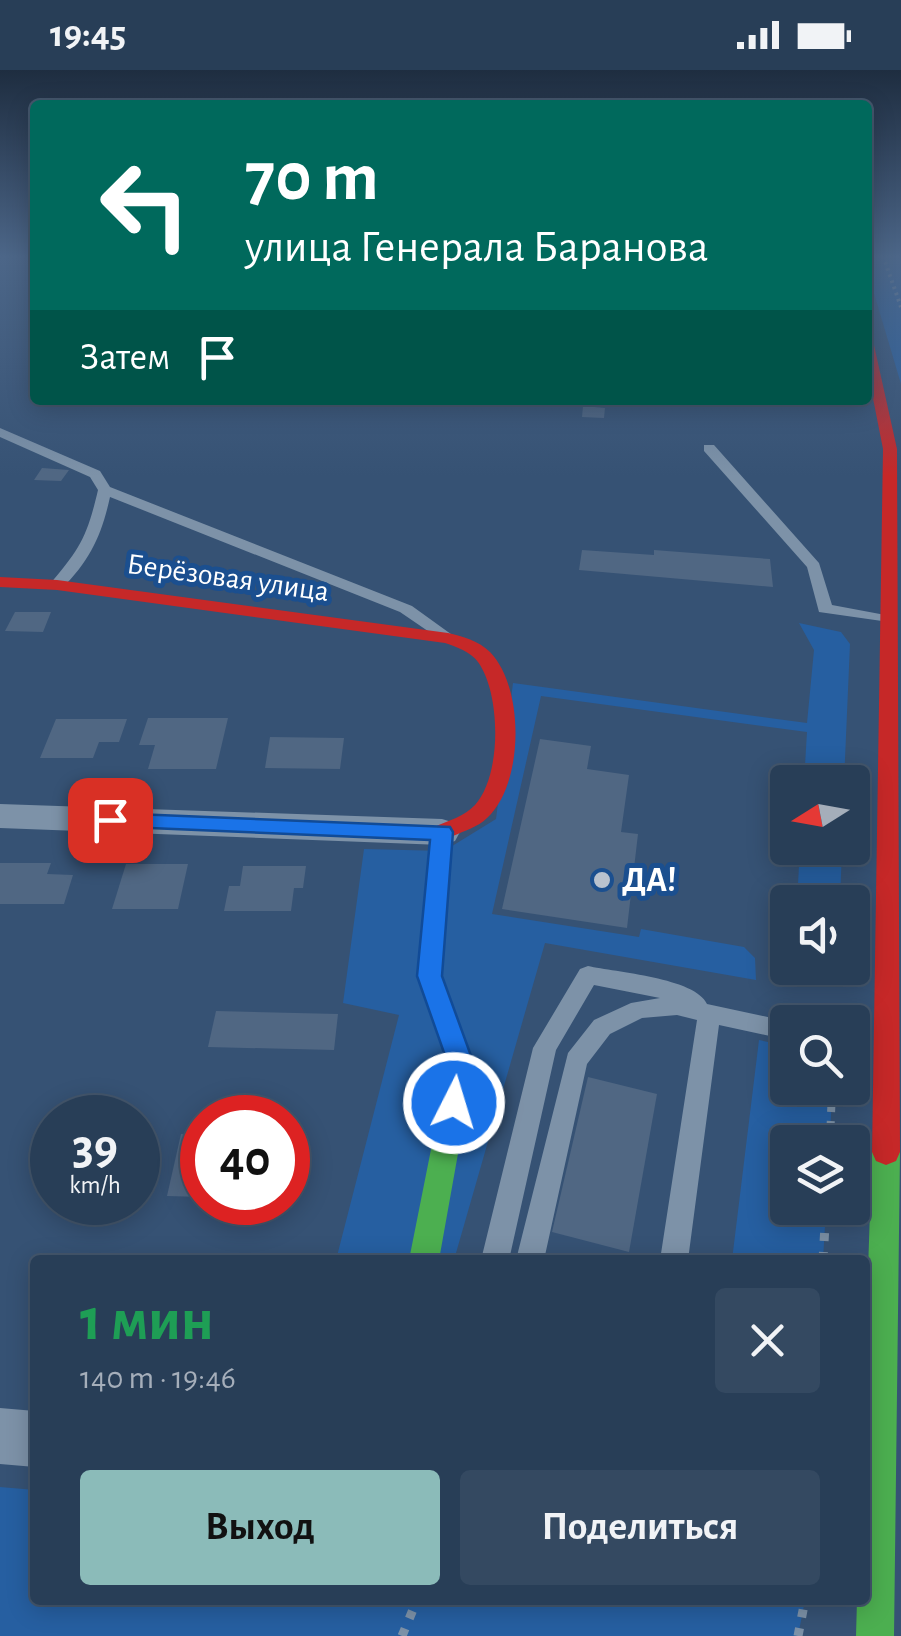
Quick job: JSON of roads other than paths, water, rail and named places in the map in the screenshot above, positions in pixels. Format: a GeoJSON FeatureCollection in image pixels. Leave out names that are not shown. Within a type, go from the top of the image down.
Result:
{"type":"FeatureCollection","features":[{"type":"Feature","properties":{"kind":"main road"},"geometry":{"type":"LineString","coordinates":[[872,364],[890,448],[890,620],[878,1052],[875,1636]]}},
{"type":"Feature","properties":{"kind":"main road","name":"Берёзовая улица"},"geometry":{"type":"LineString","coordinates":[[0,582],[57,585],[448,638]]}},
{"type":"Feature","properties":{"kind":"main road"},"geometry":{"type":"LineString","coordinates":[[425,1255],[461,1064],[430,976],[442,832],[483,811],[503,772],[500,686],[486,659],[470,646],[448,638]]}},
{"type":"Feature","properties":{"kind":"street"},"geometry":{"type":"LineString","coordinates":[[0,816],[442,832]]}},
{"type":"Feature","properties":{"kind":"street"},"geometry":{"type":"LineString","coordinates":[[0,1436],[30,1439]]}},
{"type":"Feature","properties":{"kind":"lane"},"geometry":{"type":"LineString","coordinates":[[0,432],[95,474],[106,490],[406,609],[448,638]]}},
{"type":"Feature","properties":{"kind":"lane"},"geometry":{"type":"LineString","coordinates":[[709,448],[814,566],[825,608],[890,620]]}},
{"type":"Feature","properties":{"kind":"lane"},"geometry":{"type":"LineString","coordinates":[[57,585],[82,562],[97,528],[106,490]]}},
{"type":"Feature","properties":{"kind":"lane"},"geometry":{"type":"LineString","coordinates":[[496,1255],[545,1048],[588,974],[683,994],[710,1013]]}},
{"type":"Feature","properties":{"kind":"lane"},"geometry":{"type":"LineString","coordinates":[[531,1255],[576,1060],[602,1027],[639,1009],[678,1006],[770,1027]]}},
{"type":"Feature","properties":{"kind":"lane"},"geometry":{"type":"LineString","coordinates":[[675,1255],[710,1013]]}},
{"type":"Feature","properties":{"kind":"place","name":"ДА!"},"geometry":{"type":"Point","coordinates":[602,880]}}]}
